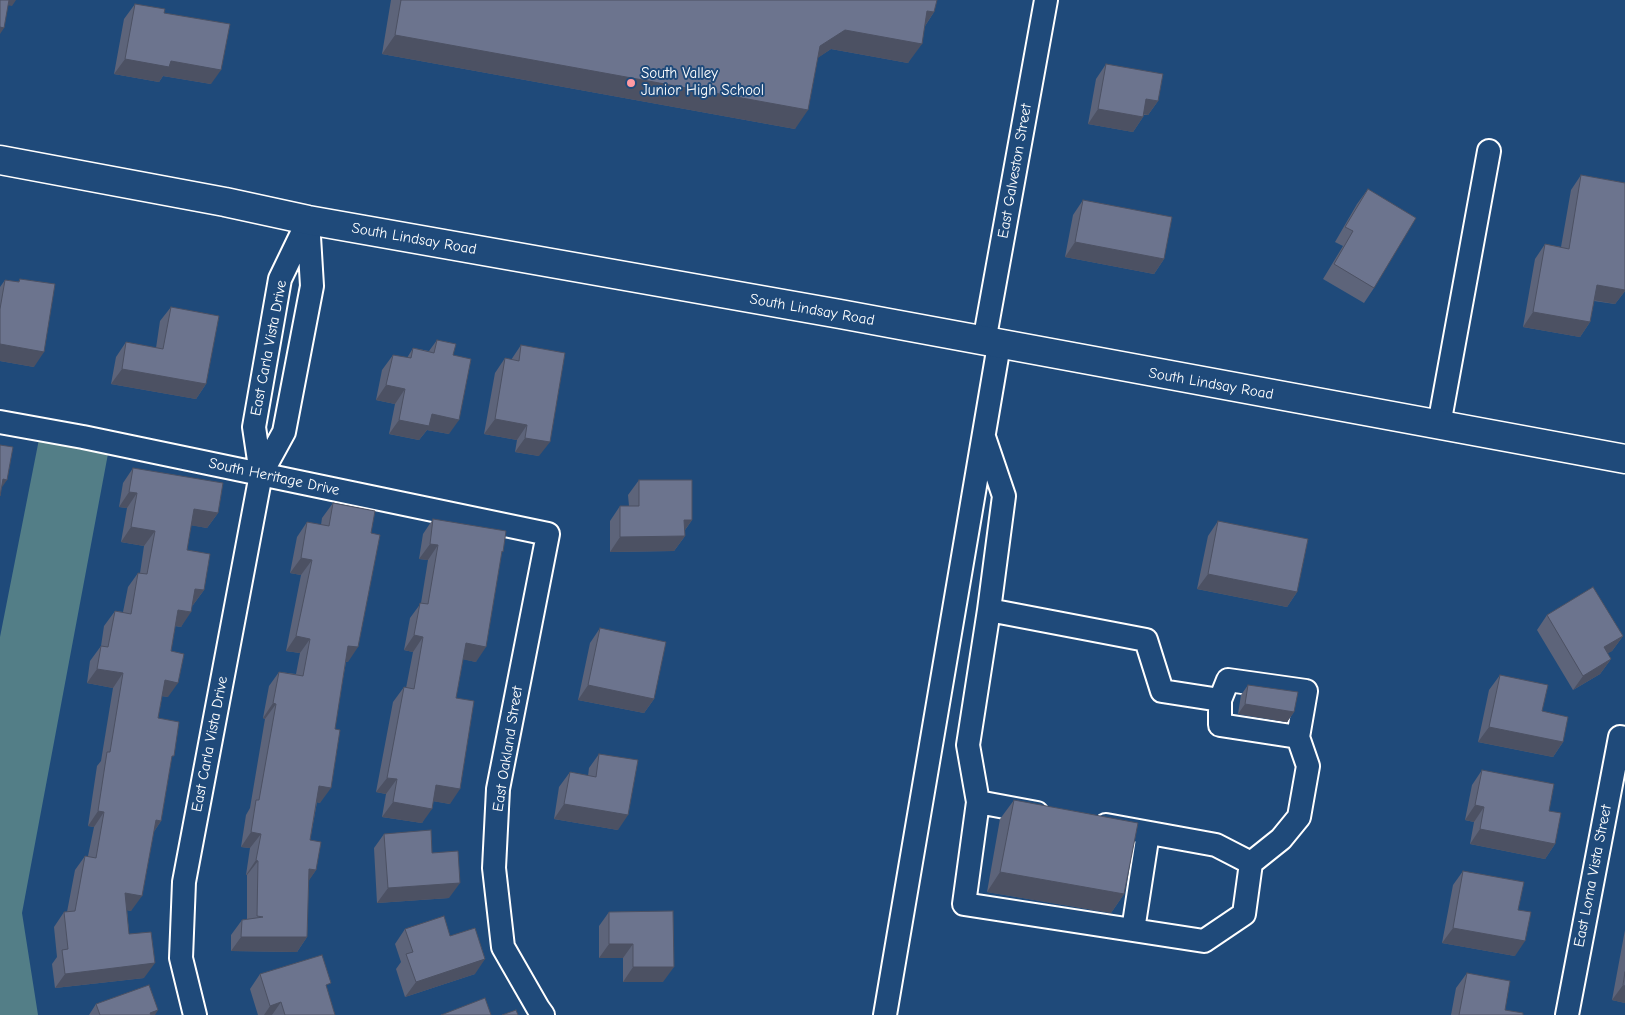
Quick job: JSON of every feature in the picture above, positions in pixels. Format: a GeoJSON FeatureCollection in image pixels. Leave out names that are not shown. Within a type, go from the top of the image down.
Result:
{"type":"FeatureCollection","features":[{"type":"Feature","properties":{"kind":"main road","name":"South Lindsay Road"},"geometry":{"type":"LineString","coordinates":[[0,160],[308,220],[830,313],[1625,460]]}},
{"type":"Feature","properties":{"kind":"street","name":"East Galveston Street"},"geometry":{"type":"LineString","coordinates":[[886,1015],[984,437],[992,343],[1046,0]]}},
{"type":"Feature","properties":{"kind":"street"},"geometry":{"type":"LineString","coordinates":[[1439,425],[1489,151]]}},
{"type":"Feature","properties":{"kind":"street","name":"East Carla Vista Drive"},"geometry":{"type":"LineString","coordinates":[[262,474],[254,427],[280,279],[308,220]]}},
{"type":"Feature","properties":{"kind":"street","name":"East Carla Vista Drive"},"geometry":{"type":"LineString","coordinates":[[195,1015],[181,958],[184,882],[262,474],[284,432],[312,286],[308,220]]}},
{"type":"Feature","properties":{"kind":"street","name":"South Heritage Drive"},"geometry":{"type":"LineString","coordinates":[[0,422],[83,437],[548,534]]}},
{"type":"Feature","properties":{"kind":"street"},"geometry":{"type":"LineString","coordinates":[[984,437],[1004,496],[968,745],[978,802],[964,904],[1204,941],[1244,914],[1251,863],[1281,839],[1299,817],[1308,766],[1298,737],[1306,691],[1228,680],[1220,700],[1220,725],[1298,737]]}},
{"type":"Feature","properties":{"kind":"street","name":"East Oakland Street"},"geometry":{"type":"LineString","coordinates":[[543,1015],[503,947],[494,868],[498,789],[548,534]]}},
{"type":"Feature","properties":{"kind":"street"},"geometry":{"type":"LineString","coordinates":[[988,610],[1146,640],[1162,691],[1220,700]]}},
{"type":"Feature","properties":{"kind":"street","name":"East Loma Vista Street"},"geometry":{"type":"LineString","coordinates":[[1567,1015],[1623,737]]}},
{"type":"Feature","properties":{"kind":"street"},"geometry":{"type":"LineString","coordinates":[[978,802],[1054,816]]}},
{"type":"Feature","properties":{"kind":"street"},"geometry":{"type":"LineString","coordinates":[[1082,821],[1216,845],[1251,863]]}},
{"type":"Feature","properties":{"kind":"street"},"geometry":{"type":"LineString","coordinates":[[1132,930],[1148,833]]}},
{"type":"Feature","properties":{"kind":"green space"},"geometry":{"type":"Polygon","coordinates":[[[41,429],[110,443],[22,913],[38,1015],[0,1015],[0,637],[41,429]]]}},
{"type":"Feature","properties":{"kind":"building"},"geometry":{"type":"Polygon","coordinates":[[[0,0],[9,0],[4,28],[0,27],[0,0]]]}},
{"type":"Feature","properties":{"kind":"building"},"geometry":{"type":"Polygon","coordinates":[[[401,0],[937,0],[934,12],[927,11],[922,44],[845,30],[820,46],[808,110],[395,35],[401,0]]]}},
{"type":"Feature","properties":{"kind":"building"},"geometry":{"type":"Polygon","coordinates":[[[135,4],[165,9],[164,13],[230,24],[221,70],[171,61],[169,67],[125,59],[135,4]]]}},
{"type":"Feature","properties":{"kind":"building"},"geometry":{"type":"Polygon","coordinates":[[[1106,64],[1163,74],[1158,101],[1146,99],[1143,117],[1098,109],[1106,64]]]}},
{"type":"Feature","properties":{"kind":"building"},"geometry":{"type":"Polygon","coordinates":[[[1581,175],[1625,183],[1625,290],[1597,285],[1590,322],[1533,312],[1545,244],[1569,249],[1581,175]]]}},
{"type":"Feature","properties":{"kind":"building"},"geometry":{"type":"Polygon","coordinates":[[[1368,189],[1416,218],[1374,288],[1334,264],[1353,231],[1345,227],[1368,189]]]}},
{"type":"Feature","properties":{"kind":"building"},"geometry":{"type":"Polygon","coordinates":[[[1083,200],[1172,217],[1164,259],[1075,242],[1083,200]]]}},
{"type":"Feature","properties":{"kind":"building"},"geometry":{"type":"Polygon","coordinates":[[[20,279],[55,284],[44,352],[0,344],[0,309],[5,280],[19,282],[20,279]]]}},
{"type":"Feature","properties":{"kind":"building"},"geometry":{"type":"Polygon","coordinates":[[[171,307],[219,316],[206,384],[122,369],[126,342],[163,349],[171,307]]]}},
{"type":"Feature","properties":{"kind":"building"},"geometry":{"type":"Polygon","coordinates":[[[437,340],[456,344],[453,355],[471,359],[459,420],[432,414],[429,426],[399,420],[405,389],[386,385],[393,355],[411,358],[413,348],[434,353],[437,340]]]}},
{"type":"Feature","properties":{"kind":"building"},"geometry":{"type":"Polygon","coordinates":[[[521,345],[565,353],[550,442],[525,438],[527,425],[495,419],[505,358],[519,361],[521,345]]]}},
{"type":"Feature","properties":{"kind":"building"},"geometry":{"type":"Polygon","coordinates":[[[0,445],[13,447],[7,480],[3,479],[0,496],[0,445]]]}},
{"type":"Feature","properties":{"kind":"building"},"geometry":{"type":"Polygon","coordinates":[[[133,468],[223,483],[218,513],[194,509],[187,550],[210,554],[204,590],[195,589],[191,612],[178,610],[171,651],[184,654],[178,683],[165,680],[158,718],[179,722],[174,756],[172,756],[161,821],[156,820],[142,896],[125,893],[129,934],[151,932],[155,963],[65,974],[62,950],[68,949],[64,912],[75,911],[85,856],[96,858],[104,812],[98,811],[107,752],[110,752],[123,673],[97,669],[101,646],[108,647],[115,611],[131,614],[138,573],[147,574],[155,531],[131,527],[137,493],[129,492],[133,468]]]}},
{"type":"Feature","properties":{"kind":"building"},"geometry":{"type":"Polygon","coordinates":[[[639,480],[692,480],[692,520],[684,520],[685,536],[620,537],[620,506],[639,506],[639,480]]]}},
{"type":"Feature","properties":{"kind":"building"},"geometry":{"type":"Polygon","coordinates":[[[333,503],[375,511],[371,533],[380,535],[358,647],[348,646],[335,729],[340,730],[331,788],[319,786],[310,840],[321,842],[316,870],[309,869],[307,937],[241,937],[242,920],[263,917],[257,916],[258,861],[256,860],[261,834],[251,832],[256,800],[259,800],[276,704],[273,703],[279,672],[303,676],[310,639],[296,636],[312,560],[301,558],[307,522],[329,526],[333,503]]]}},
{"type":"Feature","properties":{"kind":"building"},"geometry":{"type":"Polygon","coordinates":[[[433,519],[506,531],[486,647],[466,643],[456,698],[474,701],[460,789],[436,785],[432,809],[393,802],[397,779],[387,778],[404,687],[414,689],[423,637],[414,635],[420,603],[428,604],[438,545],[430,544],[433,519]]]}},
{"type":"Feature","properties":{"kind":"building"},"geometry":{"type":"Polygon","coordinates":[[[1218,521],[1308,539],[1297,592],[1208,574],[1218,521]]]}},
{"type":"Feature","properties":{"kind":"building"},"geometry":{"type":"Polygon","coordinates":[[[1593,587],[1623,636],[1604,647],[1611,659],[1583,676],[1547,615],[1593,587]]]}},
{"type":"Feature","properties":{"kind":"building"},"geometry":{"type":"Polygon","coordinates":[[[600,628],[666,642],[654,699],[588,685],[600,628]]]}},
{"type":"Feature","properties":{"kind":"building"},"geometry":{"type":"Polygon","coordinates":[[[1500,675],[1548,685],[1542,711],[1568,717],[1563,742],[1489,727],[1500,675]]]}},
{"type":"Feature","properties":{"kind":"building"},"geometry":{"type":"Polygon","coordinates":[[[1248,685],[1298,692],[1294,712],[1245,704],[1248,685]]]}},
{"type":"Feature","properties":{"kind":"building"},"geometry":{"type":"Polygon","coordinates":[[[599,754],[638,760],[628,815],[564,804],[570,772],[596,777],[599,754]]]}},
{"type":"Feature","properties":{"kind":"building"},"geometry":{"type":"Polygon","coordinates":[[[1482,770],[1554,784],[1549,811],[1561,813],[1555,844],[1480,829],[1484,807],[1475,805],[1482,770]]]}},
{"type":"Feature","properties":{"kind":"building"},"geometry":{"type":"Polygon","coordinates":[[[1014,800],[1138,823],[1124,894],[1000,872],[1014,800]]]}},
{"type":"Feature","properties":{"kind":"building"},"geometry":{"type":"Polygon","coordinates":[[[431,830],[432,853],[458,851],[460,883],[388,888],[384,834],[431,830]]]}},
{"type":"Feature","properties":{"kind":"building"},"geometry":{"type":"Polygon","coordinates":[[[1463,871],[1524,882],[1518,910],[1531,912],[1525,941],[1453,928],[1463,871]]]}},
{"type":"Feature","properties":{"kind":"building"},"geometry":{"type":"Polygon","coordinates":[[[673,911],[674,967],[633,967],[633,944],[609,944],[609,912],[673,911]]]}},
{"type":"Feature","properties":{"kind":"building"},"geometry":{"type":"Polygon","coordinates":[[[444,916],[450,936],[475,928],[485,959],[416,982],[406,954],[413,952],[405,929],[444,916]]]}},
{"type":"Feature","properties":{"kind":"building"},"geometry":{"type":"Polygon","coordinates":[[[322,955],[331,983],[326,985],[335,1015],[285,1015],[281,1002],[270,1006],[260,974],[322,955]]]}},
{"type":"Feature","properties":{"kind":"building"},"geometry":{"type":"Polygon","coordinates":[[[1467,973],[1510,981],[1505,1010],[1523,1013],[1523,1015],[1459,1015],[1467,973]]]}},
{"type":"Feature","properties":{"kind":"building"},"geometry":{"type":"Polygon","coordinates":[[[149,985],[158,1010],[150,1013],[151,1015],[100,1015],[96,1004],[149,985]]]}},
{"type":"Feature","properties":{"kind":"building"},"geometry":{"type":"Polygon","coordinates":[[[485,998],[491,1015],[441,1015],[485,998]]]}},
{"type":"Feature","properties":{"kind":"building"},"geometry":{"type":"Polygon","coordinates":[[[516,1010],[518,1015],[502,1015],[516,1010]]]}},
{"type":"Feature","properties":{"kind":"place","name":"South Valley Junior High School"},"geometry":{"type":"Point","coordinates":[631,83]}}]}
